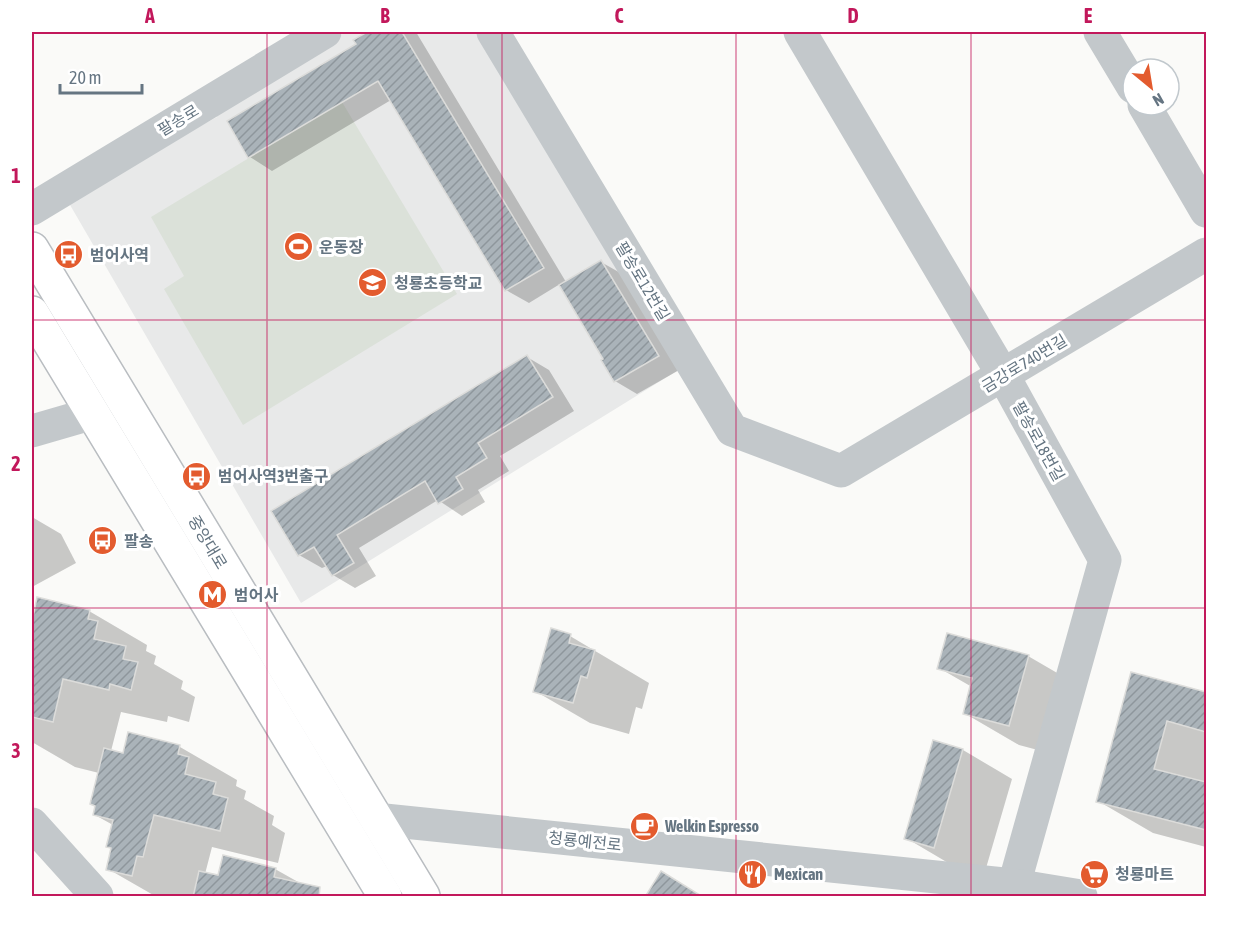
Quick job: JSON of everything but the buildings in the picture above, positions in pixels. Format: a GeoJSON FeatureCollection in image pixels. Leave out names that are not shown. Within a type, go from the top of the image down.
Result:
{"type":"FeatureCollection","features":[{"type":"Feature","properties":{"kind":"main road","name":"중앙대로"},"geometry":{"type":"LineString","coordinates":[[32,249],[423,897]]}},
{"type":"Feature","properties":{"kind":"main road","name":"중앙대로"},"geometry":{"type":"LineString","coordinates":[[32,313],[385,897]]}},
{"type":"Feature","properties":{"kind":"street","name":"팔송로"},"geometry":{"type":"LineString","coordinates":[[32,209],[321,32]]}},
{"type":"Feature","properties":{"kind":"street","name":"팔송로12번길"},"geometry":{"type":"LineString","coordinates":[[493,32],[732,430],[841,471]]}},
{"type":"Feature","properties":{"kind":"street","name":"팔송로18번길"},"geometry":{"type":"LineString","coordinates":[[800,32],[1003,375],[1105,560],[1014,885]]}},
{"type":"Feature","properties":{"kind":"street"},"geometry":{"type":"LineString","coordinates":[[1100,32],[1121,67]]}},
{"type":"Feature","properties":{"kind":"street"},"geometry":{"type":"LineString","coordinates":[[1151,117],[1206,211]]}},
{"type":"Feature","properties":{"kind":"street","name":"금강로740번길"},"geometry":{"type":"LineString","coordinates":[[841,471],[1206,254]]}},
{"type":"Feature","properties":{"kind":"street"},"geometry":{"type":"LineString","coordinates":[[32,431],[94,413]]}},
{"type":"Feature","properties":{"kind":"street","name":"청룡예전로"},"geometry":{"type":"LineString","coordinates":[[375,819],[1014,885],[1080,897]]}},
{"type":"Feature","properties":{"kind":"street"},"geometry":{"type":"LineString","coordinates":[[32,824],[97,897]]}},
{"type":"Feature","properties":{"kind":"shaded area","name":"청룡초등학교"},"geometry":{"type":"Polygon","coordinates":[[[346,32],[484,32],[680,369],[301,603],[66,198],[217,117],[217,108],[346,32]]]}},
{"type":"Feature","properties":{"kind":"shaded area","name":"운동장"},"geometry":{"type":"Polygon","coordinates":[[[342,102],[457,294],[243,425],[164,289],[184,276],[151,217],[342,102]]]}},
{"type":"Feature","properties":{"kind":"place","name":"운동장"},"geometry":{"type":"Point","coordinates":[298,247]}},
{"type":"Feature","properties":{"kind":"place","name":"범어사역"},"geometry":{"type":"Point","coordinates":[69,255]}},
{"type":"Feature","properties":{"kind":"place","name":"청룡초등학교"},"geometry":{"type":"Point","coordinates":[373,283]}},
{"type":"Feature","properties":{"kind":"place","name":"범어사역3번출구"},"geometry":{"type":"Point","coordinates":[197,476]}},
{"type":"Feature","properties":{"kind":"place","name":"팔송"},"geometry":{"type":"Point","coordinates":[103,541]}},
{"type":"Feature","properties":{"kind":"place","name":"범어사"},"geometry":{"type":"Point","coordinates":[213,595]}},
{"type":"Feature","properties":{"kind":"place","name":"Welkin Espresso"},"geometry":{"type":"Point","coordinates":[644,826]}},
{"type":"Feature","properties":{"kind":"place","name":"Mexican"},"geometry":{"type":"Point","coordinates":[753,874]}},
{"type":"Feature","properties":{"kind":"place","name":"청룡마트"},"geometry":{"type":"Point","coordinates":[1094,874]}}]}
